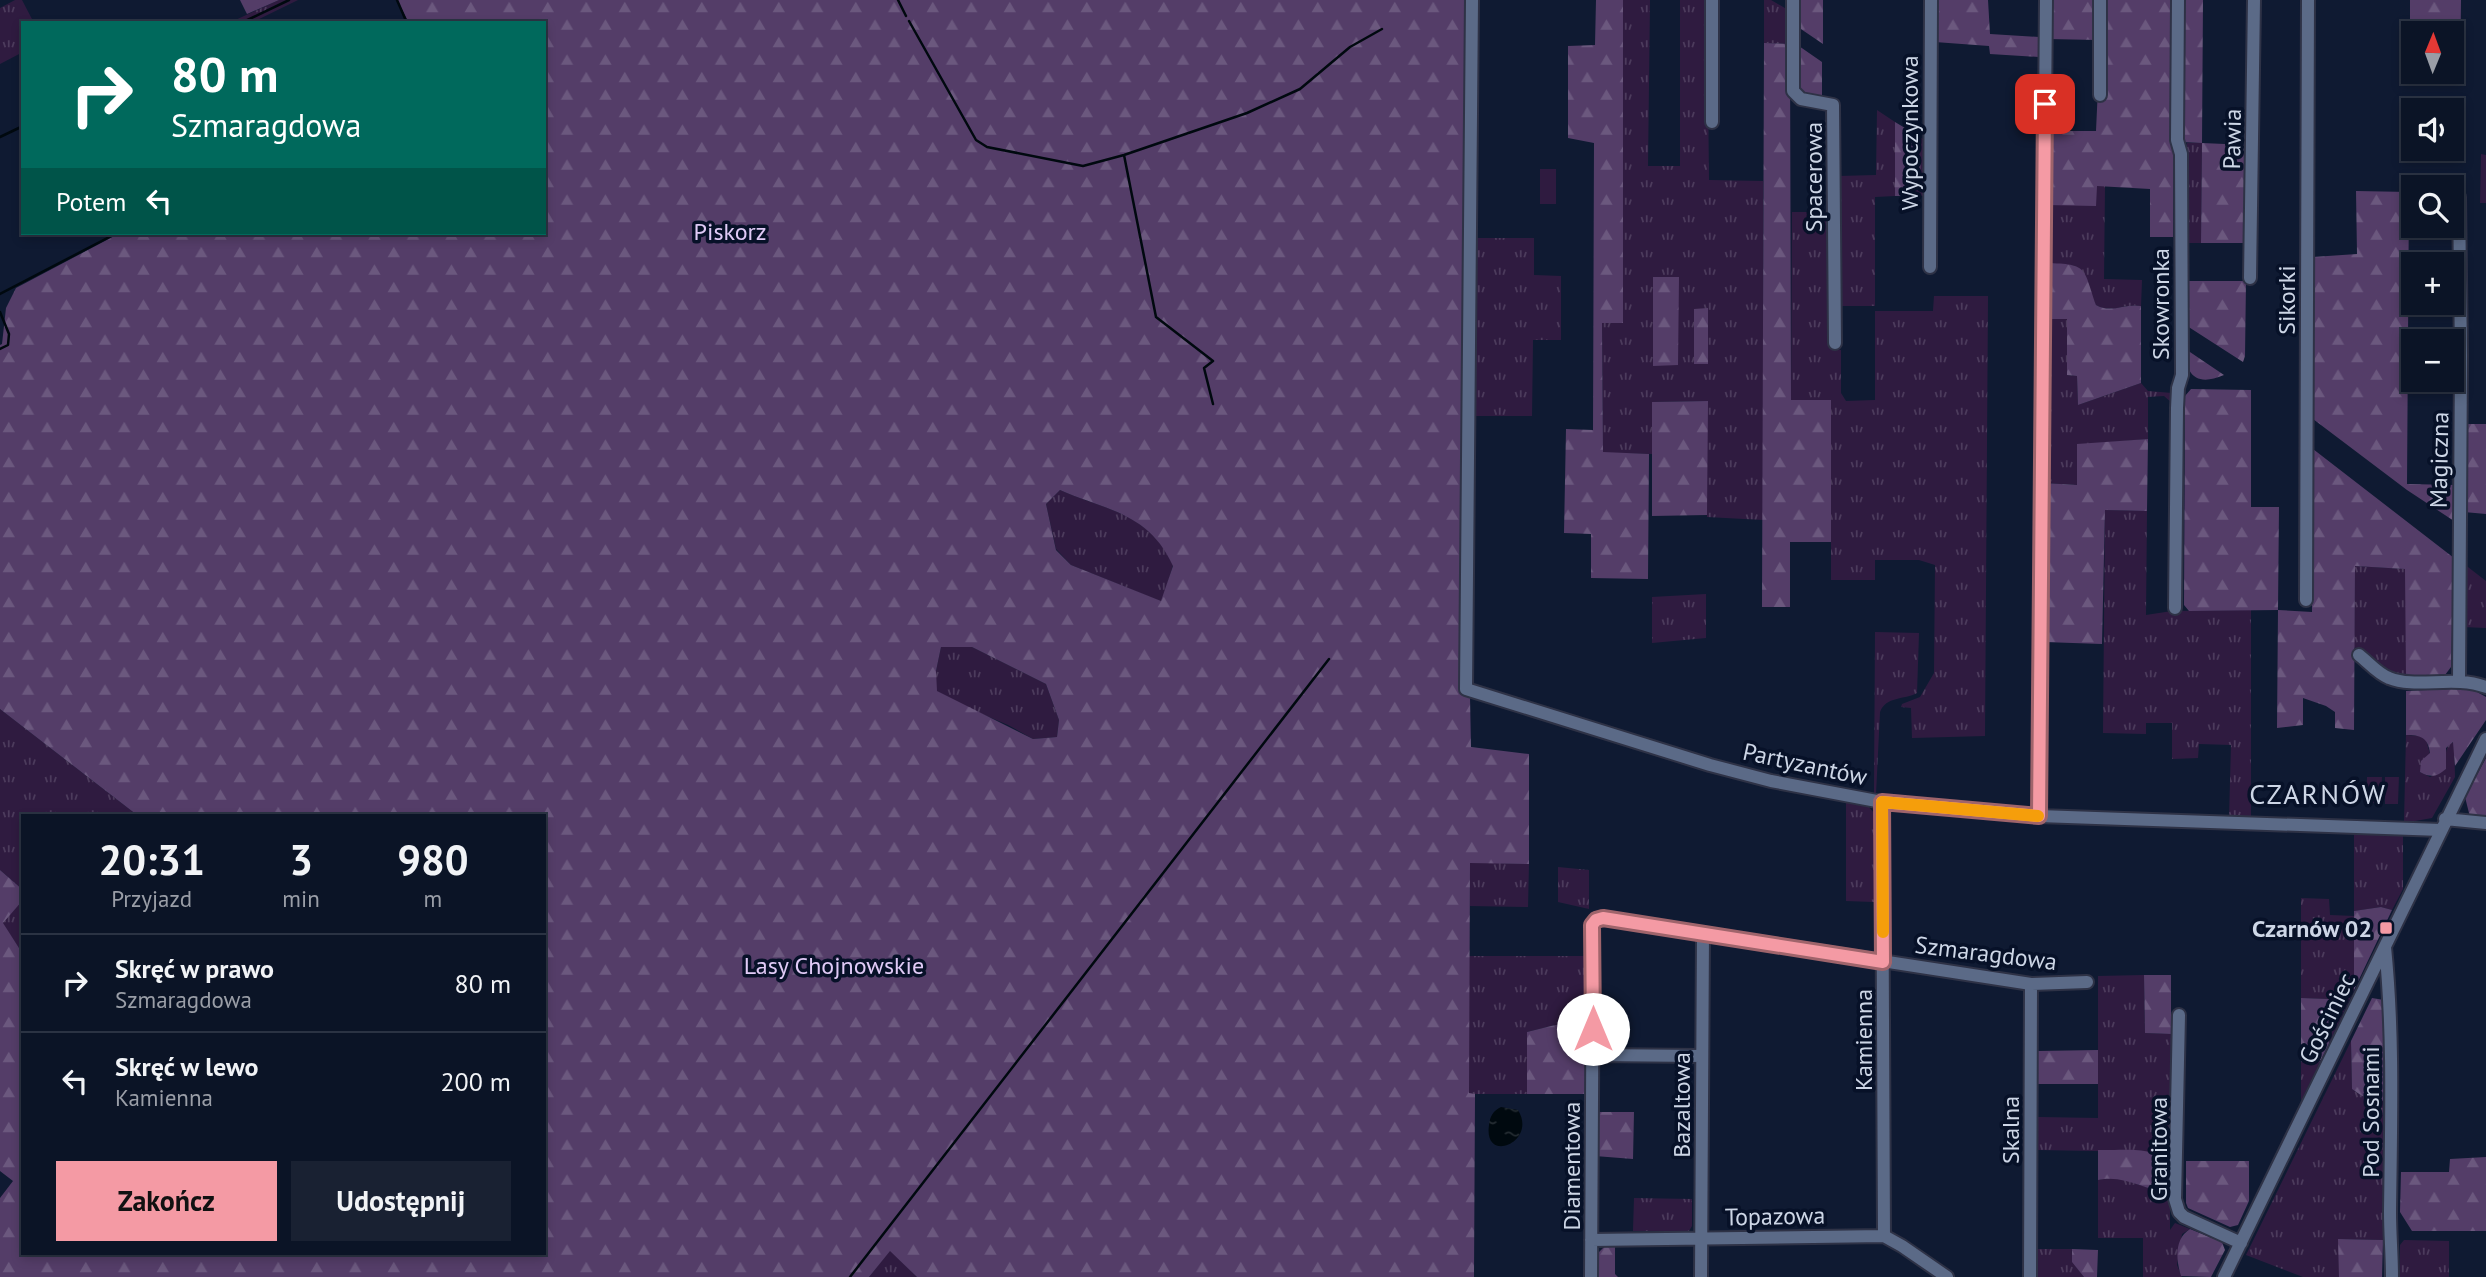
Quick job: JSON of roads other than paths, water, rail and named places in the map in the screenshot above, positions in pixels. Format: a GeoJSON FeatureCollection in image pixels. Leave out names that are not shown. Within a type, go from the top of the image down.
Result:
{"type":"FeatureCollection","features":[{"type":"Feature","properties":{"kind":"street","name":"Partyzantów"},"geometry":{"type":"LineString","coordinates":[[1472,0],[1466,689],[1710,765],[1882,802],[2039,816],[2443,825],[2486,823]]}},
{"type":"Feature","properties":{"kind":"street"},"geometry":{"type":"LineString","coordinates":[[1712,0],[1713,122]]}},
{"type":"Feature","properties":{"kind":"street","name":"Spacerowa"},"geometry":{"type":"LineString","coordinates":[[1793,0],[1793,91],[1801,99],[1833,105],[1835,343]]}},
{"type":"Feature","properties":{"kind":"street","name":"Wypoczynkowa"},"geometry":{"type":"LineString","coordinates":[[1930,267],[1931,0]]}},
{"type":"Feature","properties":{"kind":"street"},"geometry":{"type":"LineString","coordinates":[[2039,816],[2046,0]]}},
{"type":"Feature","properties":{"kind":"street"},"geometry":{"type":"LineString","coordinates":[[2100,0],[2100,95]]}},
{"type":"Feature","properties":{"kind":"street","name":"Skowronka"},"geometry":{"type":"LineString","coordinates":[[2175,608],[2177,408],[2182,375],[2181,154],[2177,140],[2178,0]]}},
{"type":"Feature","properties":{"kind":"street","name":"Pawia"},"geometry":{"type":"LineString","coordinates":[[2250,278],[2254,0]]}},
{"type":"Feature","properties":{"kind":"street","name":"Sikorki"},"geometry":{"type":"LineString","coordinates":[[2306,600],[2308,0]]}},
{"type":"Feature","properties":{"kind":"street","name":"Magiczna"},"geometry":{"type":"LineString","coordinates":[[2459,681],[2460,238]]}},
{"type":"Feature","properties":{"kind":"street"},"geometry":{"type":"LineString","coordinates":[[2359,655],[2389,678],[2405,681],[2473,682],[2486,687]]}},
{"type":"Feature","properties":{"kind":"street","name":"Gościniec"},"geometry":{"type":"LineString","coordinates":[[2224,1277],[2486,739]]}},
{"type":"Feature","properties":{"kind":"street","name":"Kamienna"},"geometry":{"type":"LineString","coordinates":[[1882,802],[1884,1236]]}},
{"type":"Feature","properties":{"kind":"street","name":"Szmaragdowa"},"geometry":{"type":"LineString","coordinates":[[1592,925],[1603,918],[2031,984],[2087,982]]}},
{"type":"Feature","properties":{"kind":"street","name":"Diamentowa"},"geometry":{"type":"LineString","coordinates":[[1591,1277],[1592,925]]}},
{"type":"Feature","properties":{"kind":"street","name":"Bazaltowa"},"geometry":{"type":"LineString","coordinates":[[1702,1277],[1703,934]]}},
{"type":"Feature","properties":{"kind":"street","name":"Pod Sosnami"},"geometry":{"type":"LineString","coordinates":[[2385,947],[2393,1090],[2390,1217],[2392,1277]]}},
{"type":"Feature","properties":{"kind":"street","name":"Skalna"},"geometry":{"type":"LineString","coordinates":[[2030,1277],[2031,984]]}},
{"type":"Feature","properties":{"kind":"street","name":"Granitowa"},"geometry":{"type":"LineString","coordinates":[[2179,1015],[2177,1208],[2184,1217],[2241,1243]]}},
{"type":"Feature","properties":{"kind":"street"},"geometry":{"type":"LineString","coordinates":[[1593,1055],[1702,1056]]}},
{"type":"Feature","properties":{"kind":"street"},"geometry":{"type":"LineString","coordinates":[[1884,1236],[1947,1277]]}},
{"type":"Feature","properties":{"kind":"street","name":"Topazowa"},"geometry":{"type":"LineString","coordinates":[[1591,1240],[1884,1236]]}},
{"type":"Feature","properties":{"kind":"water"},"geometry":{"type":"Polygon","coordinates":[[[1501,1107],[1518,1110],[1522,1121],[1521,1131],[1516,1139],[1501,1146],[1494,1144],[1489,1137],[1489,1125],[1492,1114],[1501,1107]]]}},
{"type":"Feature","properties":{"kind":"waterway"},"geometry":{"type":"LineString","coordinates":[[245,21],[289,0]]}},
{"type":"Feature","properties":{"kind":"waterway"},"geometry":{"type":"LineString","coordinates":[[397,0],[406,21]]}},
{"type":"Feature","properties":{"kind":"waterway"},"geometry":{"type":"LineString","coordinates":[[898,0],[906,16]]}},
{"type":"Feature","properties":{"kind":"waterway"},"geometry":{"type":"LineString","coordinates":[[909,21],[976,140],[987,147],[1083,166],[1124,155],[1247,113],[1300,89],[1350,47],[1382,29]]}},
{"type":"Feature","properties":{"kind":"waterway"},"geometry":{"type":"LineString","coordinates":[[0,137],[21,127]]}},
{"type":"Feature","properties":{"kind":"waterway"},"geometry":{"type":"LineString","coordinates":[[1124,155],[1156,317],[1213,361],[1204,368],[1213,404]]}},
{"type":"Feature","properties":{"kind":"waterway"},"geometry":{"type":"LineString","coordinates":[[0,294],[113,235]]}},
{"type":"Feature","properties":{"kind":"waterway"},"geometry":{"type":"LineString","coordinates":[[0,312],[9,334],[8,345],[0,349]]}},
{"type":"Feature","properties":{"kind":"waterway"},"geometry":{"type":"LineString","coordinates":[[850,1277],[1329,659]]}},
{"type":"Feature","properties":{"kind":"place","name":"Czarnów 02"},"geometry":{"type":"Point","coordinates":[2386,928]}},
{"type":"Feature","properties":{"kind":"district","name":"CZARNÓW"},"geometry":{"type":"Point","coordinates":[2318,793]}},
{"type":"Feature","properties":{"kind":"park label","name":"Piskorz"},"geometry":{"type":"Point","coordinates":[730,231]}},
{"type":"Feature","properties":{"kind":"park label","name":"Lasy Chojnowskie"},"geometry":{"type":"Point","coordinates":[834,965]}}]}
